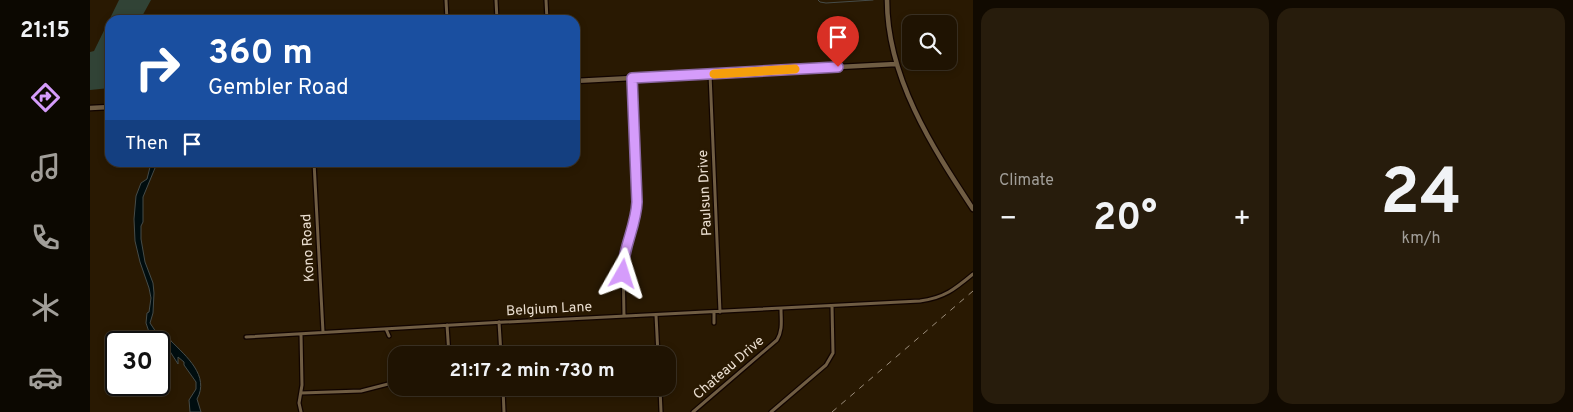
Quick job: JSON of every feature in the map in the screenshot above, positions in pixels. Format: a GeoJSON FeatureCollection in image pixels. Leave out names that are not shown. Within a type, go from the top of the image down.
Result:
{"type":"FeatureCollection","features":[{"type":"Feature","properties":{"kind":"main road"},"geometry":{"type":"LineString","coordinates":[[888,0],[890,31],[896,64],[907,93],[928,136],[973,209]]}},
{"type":"Feature","properties":{"kind":"main road"},"geometry":{"type":"LineString","coordinates":[[580,81],[896,64]]}},
{"type":"Feature","properties":{"kind":"main road"},"geometry":{"type":"LineString","coordinates":[[90,108],[105,106]]}},
{"type":"Feature","properties":{"kind":"street"},"geometry":{"type":"LineString","coordinates":[[446,0],[447,15]]}},
{"type":"Feature","properties":{"kind":"street"},"geometry":{"type":"LineString","coordinates":[[496,0],[497,15]]}},
{"type":"Feature","properties":{"kind":"street"},"geometry":{"type":"LineString","coordinates":[[546,0],[547,15]]}},
{"type":"Feature","properties":{"kind":"street","name":"Paulsun Drive"},"geometry":{"type":"LineString","coordinates":[[710,74],[720,312]]}},
{"type":"Feature","properties":{"kind":"street"},"geometry":{"type":"LineString","coordinates":[[624,316],[623,259],[635,220],[637,202],[632,78]]}},
{"type":"Feature","properties":{"kind":"street","name":"Kono Road"},"geometry":{"type":"LineString","coordinates":[[314,167],[323,332]]}},
{"type":"Feature","properties":{"kind":"street","name":"Belgium Lane"},"geometry":{"type":"LineString","coordinates":[[246,337],[933,299],[952,291],[973,274]]}},
{"type":"Feature","properties":{"kind":"street"},"geometry":{"type":"LineString","coordinates":[[771,412],[832,357],[832,306]]}},
{"type":"Feature","properties":{"kind":"street","name":"Chateau Drive"},"geometry":{"type":"LineString","coordinates":[[692,412],[777,340],[781,328],[781,308]]}},
{"type":"Feature","properties":{"kind":"street"},"geometry":{"type":"LineString","coordinates":[[714,312],[714,323]]}},
{"type":"Feature","properties":{"kind":"street"},"geometry":{"type":"LineString","coordinates":[[656,315],[658,346]]}},
{"type":"Feature","properties":{"kind":"street"},"geometry":{"type":"LineString","coordinates":[[499,322],[500,346]]}},
{"type":"Feature","properties":{"kind":"street"},"geometry":{"type":"LineString","coordinates":[[447,325],[448,346]]}},
{"type":"Feature","properties":{"kind":"street"},"geometry":{"type":"LineString","coordinates":[[386,328],[389,336]]}},
{"type":"Feature","properties":{"kind":"street"},"geometry":{"type":"LineString","coordinates":[[301,334],[301,393],[299,403],[301,412]]}},
{"type":"Feature","properties":{"kind":"street"},"geometry":{"type":"LineString","coordinates":[[301,393],[361,391],[388,384]]}},
{"type":"Feature","properties":{"kind":"street"},"geometry":{"type":"LineString","coordinates":[[503,396],[504,412]]}},
{"type":"Feature","properties":{"kind":"street"},"geometry":{"type":"LineString","coordinates":[[660,396],[661,412]]}},
{"type":"Feature","properties":{"kind":"green space"},"geometry":{"type":"Polygon","coordinates":[[[119,0],[151,0],[143,15],[112,15],[119,0]]]}},
{"type":"Feature","properties":{"kind":"green space"},"geometry":{"type":"Polygon","coordinates":[[[105,29],[105,88],[90,90],[90,52],[94,51],[105,29]]]}},
{"type":"Feature","properties":{"kind":"shaded area"},"geometry":{"type":"Polygon","coordinates":[[[150,167],[155,167],[143,197],[141,239],[145,262],[153,283],[153,313],[150,323],[155,331],[149,331],[146,323],[151,298],[135,241],[136,196],[141,183],[147,179],[150,167]]]}},
{"type":"Feature","properties":{"kind":"shaded area"},"geometry":{"type":"Polygon","coordinates":[[[170,338],[195,367],[198,374],[201,382],[197,399],[201,412],[190,412],[189,400],[196,389],[196,382],[184,365],[184,362],[178,357],[178,364],[170,351],[170,338]]]}},
{"type":"Feature","properties":{"kind":"waterway"},"geometry":{"type":"LineString","coordinates":[[818,0],[826,3],[873,0]]}},
{"type":"Feature","properties":{"kind":"railway"},"geometry":{"type":"LineString","coordinates":[[832,412],[973,291]]}},
{"type":"Feature","properties":{"kind":"slow traffic"},"geometry":{"type":"LineString","coordinates":[[714,74],[795,69]]}},
{"type":"Feature","properties":{"kind":"route"},"geometry":{"type":"LineString","coordinates":[[623,274],[623,259],[635,220],[637,202],[632,78],[838,67]]}}]}
